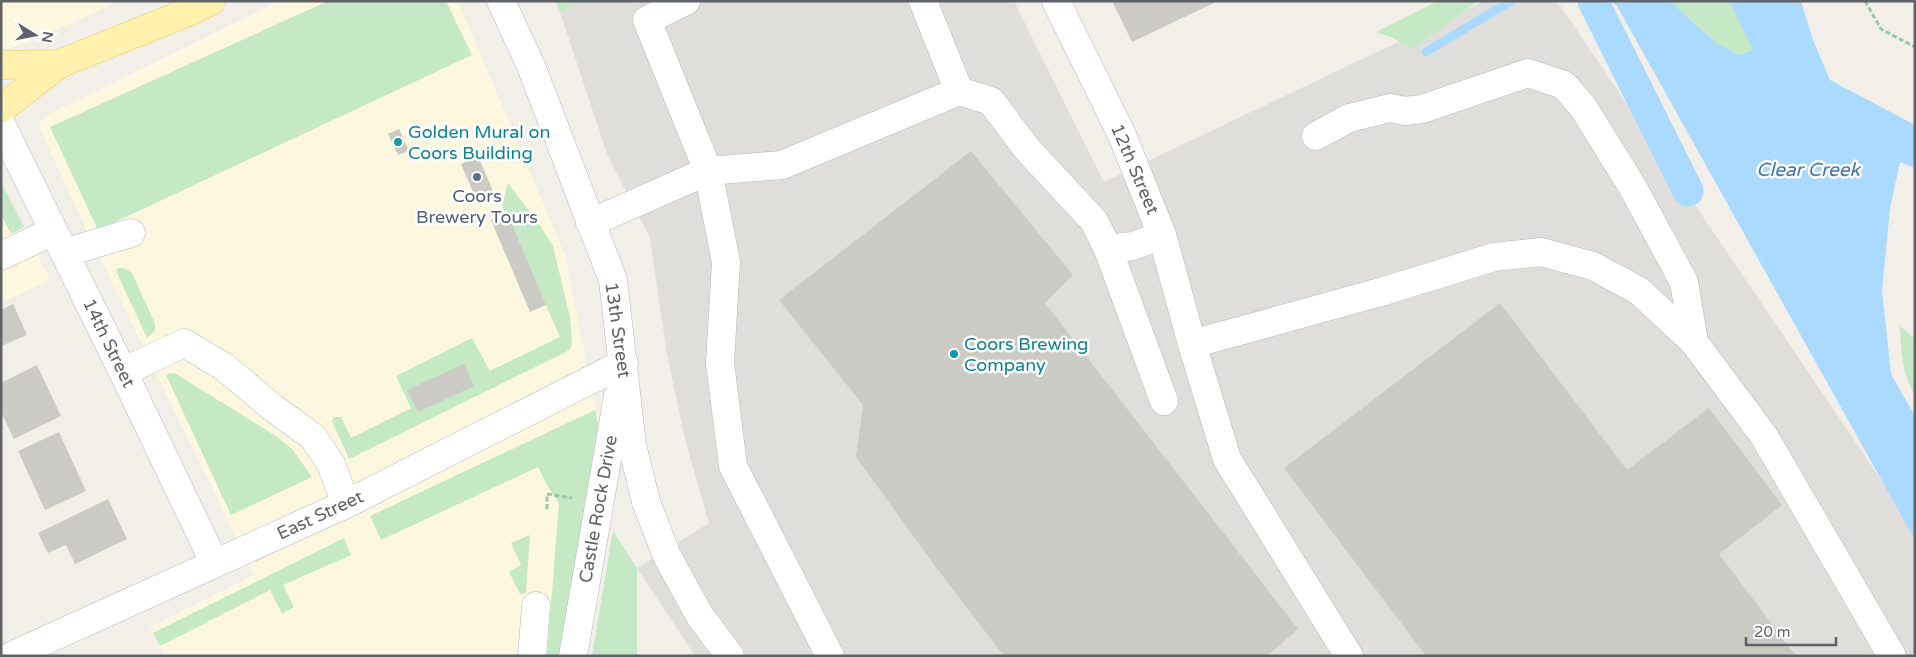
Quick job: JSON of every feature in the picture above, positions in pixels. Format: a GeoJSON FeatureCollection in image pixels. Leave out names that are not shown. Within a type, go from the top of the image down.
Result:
{"type":"FeatureCollection","features":[{"type":"Feature","properties":{"kind":"main road"},"geometry":{"type":"LineString","coordinates":[[1,109],[58,64],[196,4]]}},
{"type":"Feature","properties":{"kind":"main road"},"geometry":{"type":"LineString","coordinates":[[1,65],[58,64]]}},
{"type":"Feature","properties":{"kind":"street","name":"13th Street"},"geometry":{"type":"LineString","coordinates":[[501,1],[531,66],[613,280],[632,445],[646,502],[667,556],[700,616],[730,656]]}},
{"type":"Feature","properties":{"kind":"street"},"geometry":{"type":"LineString","coordinates":[[686,1],[647,20],[708,171],[726,262],[720,363],[733,466],[830,656]]}},
{"type":"Feature","properties":{"kind":"street"},"geometry":{"type":"LineString","coordinates":[[923,1],[959,91]]}},
{"type":"Feature","properties":{"kind":"street","name":"12th Street"},"geometry":{"type":"LineString","coordinates":[[1056,1],[1122,135],[1162,235],[1192,344],[1227,459],[1349,656]]}},
{"type":"Feature","properties":{"kind":"street"},"geometry":{"type":"LineString","coordinates":[[1316,136],[1349,118],[1390,108],[1405,111],[1422,108],[1528,73],[1564,85],[1584,107],[1632,186],[1684,282],[1694,342]]}},
{"type":"Feature","properties":{"kind":"street"},"geometry":{"type":"LineString","coordinates":[[590,223],[708,171],[782,165],[959,91],[991,101],[1028,150],[1094,221],[1108,250],[1164,401]]}},
{"type":"Feature","properties":{"kind":"street","name":"14th Street"},"geometry":{"type":"LineString","coordinates":[[1,124],[214,562]]}},
{"type":"Feature","properties":{"kind":"street"},"geometry":{"type":"LineString","coordinates":[[1,256],[59,242],[131,233]]}},
{"type":"Feature","properties":{"kind":"street"},"geometry":{"type":"LineString","coordinates":[[1108,250],[1133,246],[1162,235]]}},
{"type":"Feature","properties":{"kind":"street"},"geometry":{"type":"LineString","coordinates":[[1192,344],[1384,291],[1494,256],[1541,252],[1593,266],[1639,291],[1694,342],[1764,436],[1892,656]]}},
{"type":"Feature","properties":{"kind":"street"},"geometry":{"type":"LineString","coordinates":[[123,372],[184,343],[223,366],[272,407],[313,437],[331,464],[346,504]]}},
{"type":"Feature","properties":{"kind":"street","name":"East Street"},"geometry":{"type":"LineString","coordinates":[[11,656],[180,580],[214,562],[346,504],[624,363]]}},
{"type":"Feature","properties":{"kind":"street","name":"Castle Rock Drive"},"geometry":{"type":"LineString","coordinates":[[573,656],[624,363]]}},
{"type":"Feature","properties":{"kind":"street"},"geometry":{"type":"LineString","coordinates":[[532,656],[536,606]]}},
{"type":"Feature","properties":{"kind":"path"},"geometry":{"type":"LineString","coordinates":[[1865,1],[1881,29],[1915,47]]}},
{"type":"Feature","properties":{"kind":"path"},"geometry":{"type":"LineString","coordinates":[[547,494],[547,509]]}},
{"type":"Feature","properties":{"kind":"shaded area"},"geometry":{"type":"Polygon","coordinates":[[[1,1],[120,1],[27,43],[1,49],[1,1]]]}},
{"type":"Feature","properties":{"kind":"shaded area"},"geometry":{"type":"Polygon","coordinates":[[[280,1],[458,1],[565,255],[601,437],[559,656],[165,656],[150,627],[254,575],[79,214],[40,129],[40,123],[47,115],[280,1]]]}},
{"type":"Feature","properties":{"kind":"shaded area"},"geometry":{"type":"Polygon","coordinates":[[[583,1],[1014,1],[1104,182],[1484,1],[1557,1],[1915,530],[1915,656],[695,656],[637,568],[709,523],[685,439],[667,355],[650,238],[607,154],[560,12],[583,1]]]}},
{"type":"Feature","properties":{"kind":"shaded area"},"geometry":{"type":"Polygon","coordinates":[[[1,182],[50,280],[1,303],[1,182]]]}},
{"type":"Feature","properties":{"kind":"green space"},"geometry":{"type":"Polygon","coordinates":[[[328,1],[446,1],[472,55],[98,230],[50,127],[328,1]]]}},
{"type":"Feature","properties":{"kind":"green space"},"geometry":{"type":"Polygon","coordinates":[[[555,1],[583,1],[560,12],[555,1]]]}},
{"type":"Feature","properties":{"kind":"green space"},"geometry":{"type":"Polygon","coordinates":[[[1438,1],[1478,1],[1412,49],[1393,38],[1376,32],[1438,1]]]}},
{"type":"Feature","properties":{"kind":"green space"},"geometry":{"type":"Polygon","coordinates":[[[1670,1],[1729,1],[1753,50],[1739,55],[1716,43],[1670,1]]]}},
{"type":"Feature","properties":{"kind":"green space"},"geometry":{"type":"Polygon","coordinates":[[[1,182],[24,227],[11,234],[1,214],[1,182]]]}},
{"type":"Feature","properties":{"kind":"green space"},"geometry":{"type":"Polygon","coordinates":[[[508,183],[537,221],[553,246],[570,317],[571,348],[349,459],[332,421],[334,417],[341,417],[351,438],[411,408],[396,376],[472,338],[490,371],[560,337],[502,206],[508,183]]]}},
{"type":"Feature","properties":{"kind":"green space"},"geometry":{"type":"Polygon","coordinates":[[[118,268],[124,268],[132,273],[155,324],[155,331],[147,338],[116,271],[118,268]]]}},
{"type":"Feature","properties":{"kind":"green space"},"geometry":{"type":"Polygon","coordinates":[[[1900,326],[1915,339],[1915,395],[1905,370],[1900,326]]]}},
{"type":"Feature","properties":{"kind":"green space"},"geometry":{"type":"Polygon","coordinates":[[[170,373],[176,374],[276,436],[292,449],[312,477],[231,515],[166,375],[170,373]]]}},
{"type":"Feature","properties":{"kind":"green space"},"geometry":{"type":"Polygon","coordinates":[[[595,410],[601,437],[559,656],[547,656],[559,503],[538,467],[381,540],[370,516],[595,410]]]}},
{"type":"Feature","properties":{"kind":"green space"},"geometry":{"type":"Polygon","coordinates":[[[613,531],[637,568],[637,656],[592,656],[613,531]]]}},
{"type":"Feature","properties":{"kind":"green space"},"geometry":{"type":"Polygon","coordinates":[[[530,535],[526,593],[520,594],[509,572],[521,565],[511,543],[530,535]]]}},
{"type":"Feature","properties":{"kind":"green space"},"geometry":{"type":"Polygon","coordinates":[[[344,538],[351,555],[283,585],[294,607],[282,614],[270,590],[160,646],[153,633],[344,538]]]}},
{"type":"Feature","properties":{"kind":"water","name":"Clear Creek"},"geometry":{"type":"Polygon","coordinates":[[[1610,1],[1670,1],[1716,43],[1739,55],[1753,50],[1729,1],[1801,1],[1813,40],[1830,80],[1915,125],[1915,168],[1900,162],[1890,208],[1882,291],[1891,374],[1915,416],[1915,540],[1617,6],[1610,1]]]}},
{"type":"Feature","properties":{"kind":"building"},"geometry":{"type":"Polygon","coordinates":[[[1112,1],[1218,1],[1132,42],[1112,1]]]}},
{"type":"Feature","properties":{"kind":"building","name":"Golden Mural on Coors Building"},"geometry":{"type":"Polygon","coordinates":[[[399,129],[409,151],[398,155],[388,134],[399,129]]]}},
{"type":"Feature","properties":{"kind":"building","name":"Coors Brewing Company"},"geometry":{"type":"Polygon","coordinates":[[[971,151],[1073,275],[1045,303],[1298,629],[1267,656],[1004,656],[938,570],[856,457],[863,405],[779,300],[971,151]]]}},
{"type":"Feature","properties":{"kind":"building","name":"Coors Brewery Tours"},"geometry":{"type":"Polygon","coordinates":[[[478,156],[493,191],[476,199],[461,164],[478,156]]]}},
{"type":"Feature","properties":{"kind":"building"},"geometry":{"type":"Polygon","coordinates":[[[507,213],[546,305],[530,312],[491,220],[507,213]]]}},
{"type":"Feature","properties":{"kind":"building"},"geometry":{"type":"Polygon","coordinates":[[[1500,303],[1627,470],[1709,408],[1782,505],[1719,554],[1796,656],[1426,656],[1284,468],[1500,303]]]}},
{"type":"Feature","properties":{"kind":"building"},"geometry":{"type":"Polygon","coordinates":[[[13,304],[27,335],[1,346],[1,310],[13,304]]]}},
{"type":"Feature","properties":{"kind":"building"},"geometry":{"type":"Polygon","coordinates":[[[464,364],[474,386],[418,412],[407,390],[464,364]]]}},
{"type":"Feature","properties":{"kind":"building"},"geometry":{"type":"Polygon","coordinates":[[[37,365],[61,416],[14,439],[1,412],[1,383],[37,365]]]}},
{"type":"Feature","properties":{"kind":"building"},"geometry":{"type":"Polygon","coordinates":[[[59,432],[86,491],[45,510],[18,451],[59,432]]]}},
{"type":"Feature","properties":{"kind":"building"},"geometry":{"type":"Polygon","coordinates":[[[108,499],[127,539],[75,564],[66,545],[48,553],[38,533],[108,499]]]}},
{"type":"Feature","properties":{"kind":"waterway"},"geometry":{"type":"LineString","coordinates":[[1426,52],[1511,1]]}},
{"type":"Feature","properties":{"kind":"waterway"},"geometry":{"type":"LineString","coordinates":[[1593,1],[1688,191]]}},
{"type":"Feature","properties":{"kind":"place","name":"Golden Mural on Coors Building"},"geometry":{"type":"Point","coordinates":[398,142]}},
{"type":"Feature","properties":{"kind":"place","name":"Coors Brewery Tours"},"geometry":{"type":"Point","coordinates":[477,177]}},
{"type":"Feature","properties":{"kind":"place","name":"Coors Brewing Company"},"geometry":{"type":"Point","coordinates":[954,354]}}]}
